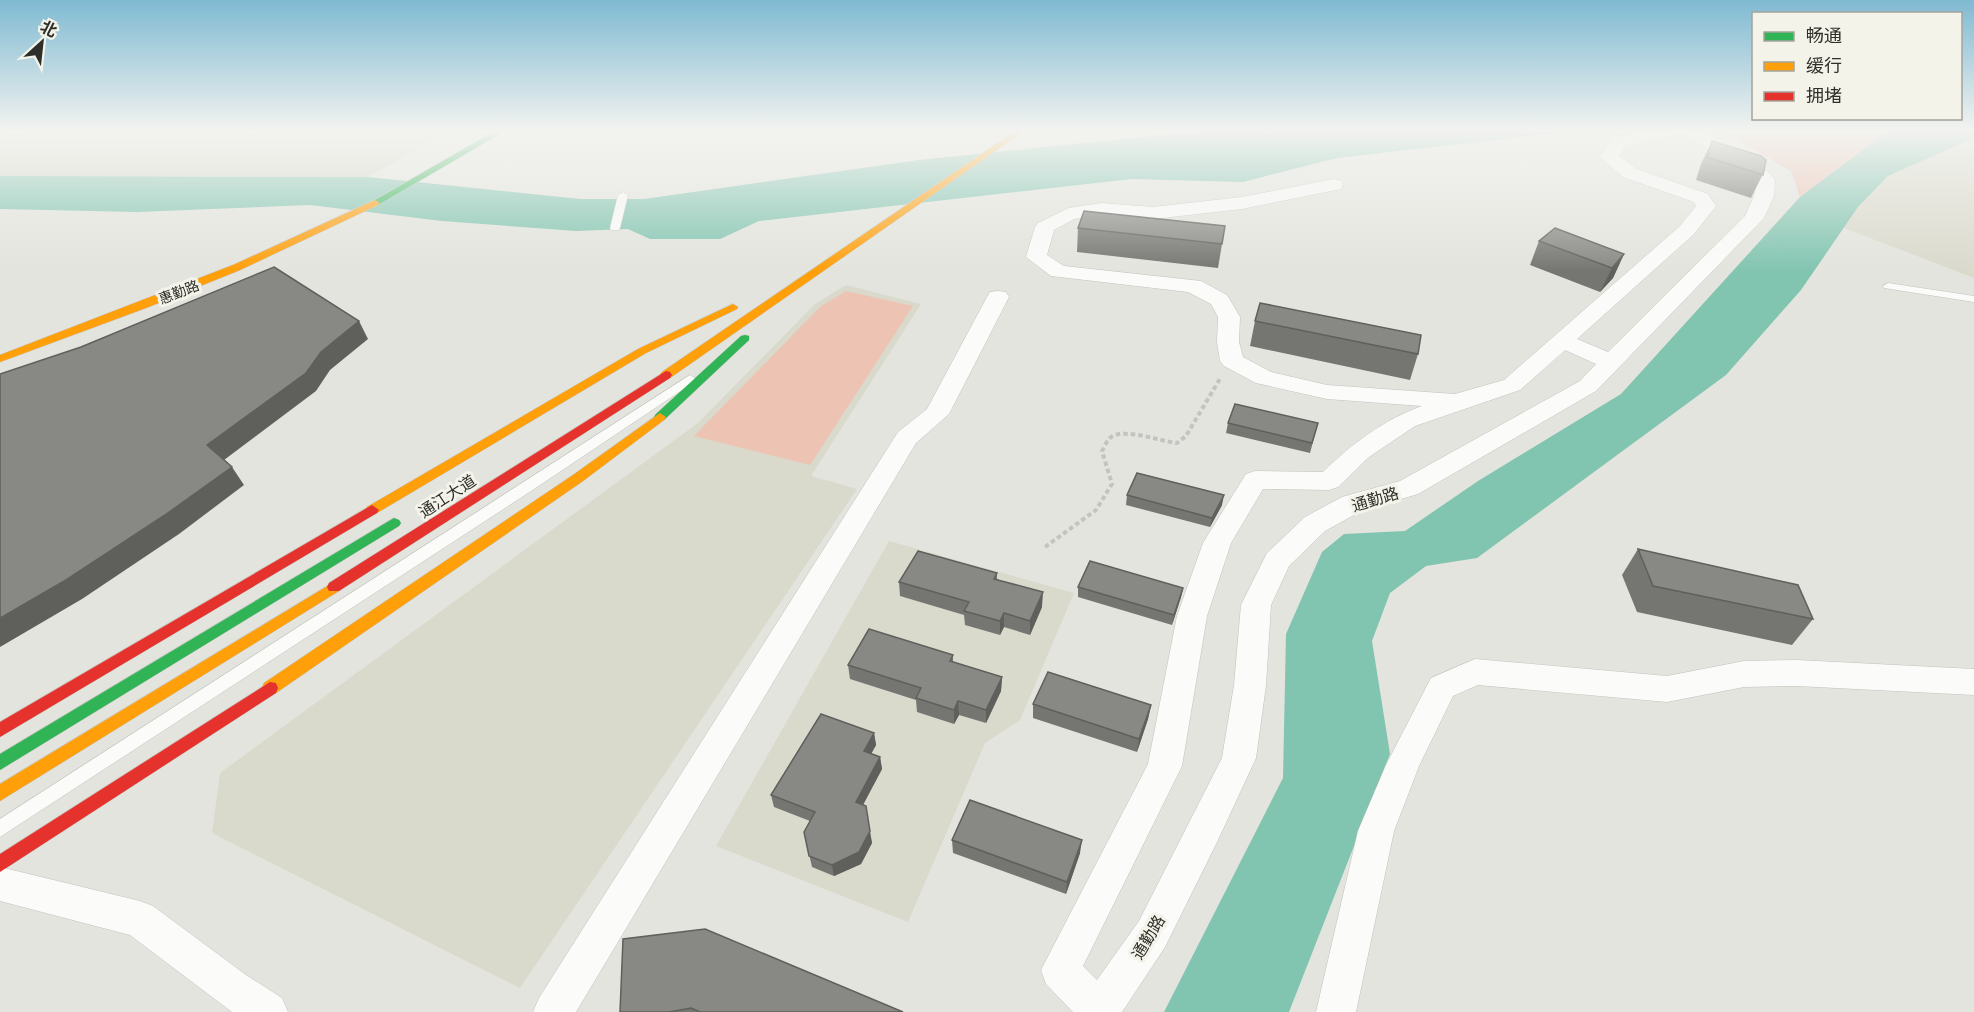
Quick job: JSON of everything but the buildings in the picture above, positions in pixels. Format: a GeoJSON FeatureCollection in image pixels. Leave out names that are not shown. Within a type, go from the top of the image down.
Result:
{"type":"FeatureCollection","features":[{"type":"Feature","properties":{"kind":"main road"},"geometry":{"type":"LineString","coordinates":[[228,256],[321,215],[394,178]]}},
{"type":"Feature","properties":{"kind":"main road","name":"惠勤路"},"geometry":{"type":"LineString","coordinates":[[0,358],[238,268],[353,215],[423,178]]}},
{"type":"Feature","properties":{"kind":"main road","name":"通江大道"},"geometry":{"type":"LineString","coordinates":[[0,793],[342,582],[667,375],[783,297],[951,178]]}},
{"type":"Feature","properties":{"kind":"main road"},"geometry":{"type":"LineString","coordinates":[[0,864],[317,659],[584,474],[717,369],[783,297]]}},
{"type":"Feature","properties":{"kind":"main road"},"geometry":{"type":"LineString","coordinates":[[0,730],[642,351],[737,303],[663,356]]}},
{"type":"Feature","properties":{"kind":"main road","name":"通江大道"},"geometry":{"type":"LineString","coordinates":[[0,763],[406,515]]}},
{"type":"Feature","properties":{"kind":"street"},"geometry":{"type":"LineString","coordinates":[[1099,1012],[1060,970],[1165,766],[1192,616],[1217,543],[1255,480],[1329,481],[1360,451],[1406,420],[1512,385],[1687,230],[1706,206],[1701,198],[1645,178]]}},
{"type":"Feature","properties":{"kind":"street","name":"通勤路"},"geometry":{"type":"LineString","coordinates":[[1099,1012],[1152,934],[1206,829],[1239,758],[1250,685],[1256,605],[1277,560],[1315,524],[1352,504],[1409,488],[1588,386],[1754,218],[1764,196],[1766,180],[1764,178]]}},
{"type":"Feature","properties":{"kind":"street"},"geometry":{"type":"LineString","coordinates":[[1334,185],[1242,203],[1153,213],[1101,209],[1069,214],[1045,227],[1036,257],[1058,272],[1193,286],[1219,300],[1229,317],[1228,342],[1232,361],[1264,378],[1327,392],[1458,401]]}},
{"type":"Feature","properties":{"kind":"street"},"geometry":{"type":"LineString","coordinates":[[553,1012],[907,438],[937,414],[998,297]]}},
{"type":"Feature","properties":{"kind":"street"},"geometry":{"type":"LineString","coordinates":[[1568,337],[1616,358]]}},
{"type":"Feature","properties":{"kind":"street"},"geometry":{"type":"LineString","coordinates":[[1336,1012],[1376,831],[1403,765],[1442,687],[1475,672],[1667,689],[1744,674],[1797,673],[1974,682]]}},
{"type":"Feature","properties":{"kind":"street"},"geometry":{"type":"LineString","coordinates":[[0,884],[140,919],[232,989],[268,1012]]}},
{"type":"Feature","properties":{"kind":"lane"},"geometry":{"type":"LineString","coordinates":[[615,228],[623,195]]}},
{"type":"Feature","properties":{"kind":"lane"},"geometry":{"type":"LineString","coordinates":[[1888,286],[1974,299]]}},
{"type":"Feature","properties":{"kind":"lane"},"geometry":{"type":"LineString","coordinates":[[0,829],[732,352]]}},
{"type":"Feature","properties":{"kind":"path"},"geometry":{"type":"LineString","coordinates":[[1046,547],[1096,510],[1112,484],[1102,451],[1110,438],[1120,433],[1135,434],[1158,441],[1177,443],[1186,436],[1212,390],[1232,361]]}},
{"type":"Feature","properties":{"kind":"shaded area"},"geometry":{"type":"Polygon","coordinates":[[[0,178],[380,178],[580,199],[644,199],[790,178],[1258,178],[1243,182],[1132,179],[759,221],[720,239],[650,239],[628,229],[576,231],[442,221],[310,205],[137,212],[0,209],[0,178]]]}},
{"type":"Feature","properties":{"kind":"shaded area"},"geometry":{"type":"Polygon","coordinates":[[[1794,178],[1825,178],[1800,197],[1794,178]]]}},
{"type":"Feature","properties":{"kind":"shaded area"},"geometry":{"type":"Polygon","coordinates":[[[1825,178],[1886,178],[1858,207],[1801,290],[1726,375],[1477,558],[1426,566],[1390,593],[1372,641],[1390,754],[1289,1012],[1164,1012],[1283,778],[1286,634],[1322,552],[1344,534],[1405,531],[1478,481],[1621,394],[1800,197],[1825,178]]]}},
{"type":"Feature","properties":{"kind":"shaded area"},"geometry":{"type":"Polygon","coordinates":[[[1886,178],[1974,178],[1974,278],[1844,228],[1858,207],[1886,178]]]}},
{"type":"Feature","properties":{"kind":"shaded area"},"geometry":{"type":"Polygon","coordinates":[[[846,285],[921,304],[811,476],[857,489],[520,988],[212,833],[220,773],[698,423],[815,304],[846,285]]]}},
{"type":"Feature","properties":{"kind":"shaded area"},"geometry":{"type":"Polygon","coordinates":[[[846,291],[913,306],[810,465],[694,436],[820,307],[846,291]]]}},
{"type":"Feature","properties":{"kind":"shaded area"},"geometry":{"type":"Polygon","coordinates":[[[889,541],[1074,593],[1020,720],[985,743],[908,922],[716,846],[889,541]]]}},
{"type":"Feature","properties":{"kind":"traffic: fast"},"geometry":{"type":"LineString","coordinates":[[375,203],[418,178]]}},
{"type":"Feature","properties":{"kind":"traffic: fast"},"geometry":{"type":"LineString","coordinates":[[660,417],[745,338]]}},
{"type":"Feature","properties":{"kind":"traffic: fast"},"geometry":{"type":"LineString","coordinates":[[0,763],[394,523]]}},
{"type":"Feature","properties":{"kind":"traffic: slow"},"geometry":{"type":"LineString","coordinates":[[666,375],[951,178]]}},
{"type":"Feature","properties":{"kind":"traffic: slow"},"geometry":{"type":"LineString","coordinates":[[0,359],[237,268],[375,203]]}},
{"type":"Feature","properties":{"kind":"traffic: slow"},"geometry":{"type":"LineString","coordinates":[[372,510],[642,351],[733,307]]}},
{"type":"Feature","properties":{"kind":"traffic: slow"},"geometry":{"type":"LineString","coordinates":[[270,688],[578,478],[660,417]]}},
{"type":"Feature","properties":{"kind":"traffic: slow"},"geometry":{"type":"LineString","coordinates":[[0,793],[334,587]]}},
{"type":"Feature","properties":{"kind":"traffic: jam"},"geometry":{"type":"LineString","coordinates":[[334,587],[666,375]]}},
{"type":"Feature","properties":{"kind":"traffic: jam"},"geometry":{"type":"LineString","coordinates":[[0,730],[372,510]]}},
{"type":"Feature","properties":{"kind":"traffic: jam"},"geometry":{"type":"LineString","coordinates":[[0,864],[270,688]]}}]}
